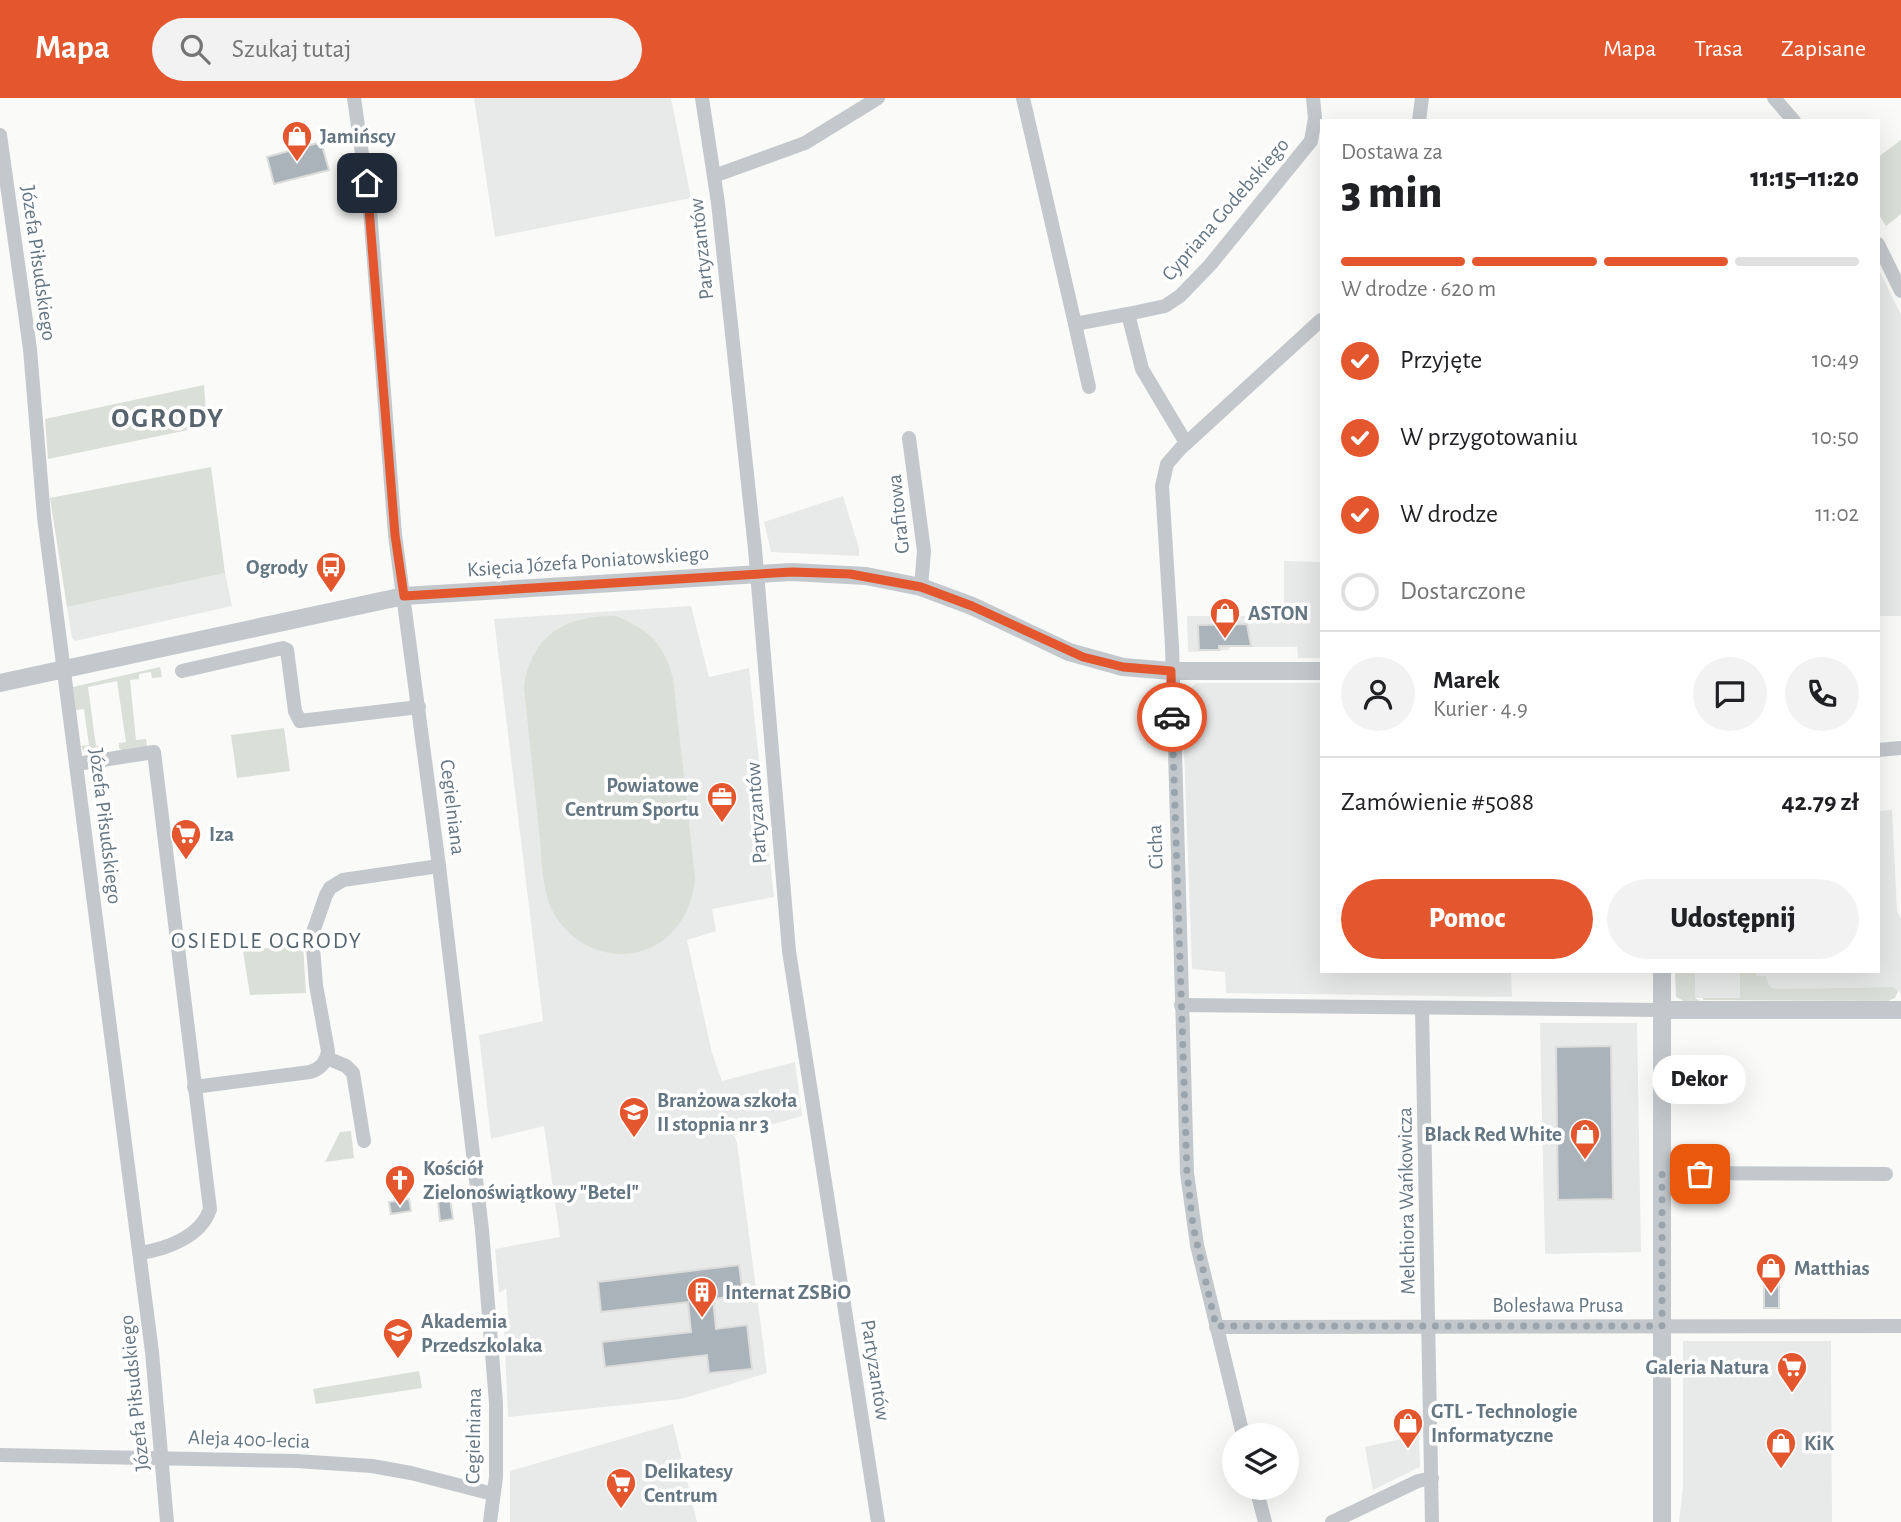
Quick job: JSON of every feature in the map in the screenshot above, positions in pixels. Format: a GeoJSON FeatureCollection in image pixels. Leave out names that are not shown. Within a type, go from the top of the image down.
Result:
{"type":"FeatureCollection","features":[{"type":"Feature","properties":{"kind":"street","name":"Cegielniana"},"geometry":{"type":"LineString","coordinates":[[354,98],[370,210],[395,535],[473,1146],[495,1366],[496,1470],[491,1522]]}},
{"type":"Feature","properties":{"kind":"street","name":"Partyzantów"},"geometry":{"type":"LineString","coordinates":[[702,98],[714,176],[757,573],[789,951],[878,1522]]}},
{"type":"Feature","properties":{"kind":"street"},"geometry":{"type":"LineString","coordinates":[[714,176],[805,144],[878,98]]}},
{"type":"Feature","properties":{"kind":"street"},"geometry":{"type":"LineString","coordinates":[[1023,98],[1089,387]]}},
{"type":"Feature","properties":{"kind":"street","name":"Cypriana Godebskiego"},"geometry":{"type":"LineString","coordinates":[[1075,324],[1157,308],[1172,302],[1210,265],[1311,141],[1315,118],[1312,98]]}},
{"type":"Feature","properties":{"kind":"street"},"geometry":{"type":"LineString","coordinates":[[1419,119],[1422,98]]}},
{"type":"Feature","properties":{"kind":"street"},"geometry":{"type":"LineString","coordinates":[[1774,98],[1792,119]]}},
{"type":"Feature","properties":{"kind":"street","name":"Józefa Piłsudskiego"},"geometry":{"type":"LineString","coordinates":[[0,135],[30,349],[44,517],[140,1253],[163,1457],[167,1522]]}},
{"type":"Feature","properties":{"kind":"street"},"geometry":{"type":"LineString","coordinates":[[1880,248],[1901,291]]}},
{"type":"Feature","properties":{"kind":"street"},"geometry":{"type":"LineString","coordinates":[[1128,314],[1142,369],[1186,443]]}},
{"type":"Feature","properties":{"kind":"street","name":"Cicha"},"geometry":{"type":"LineString","coordinates":[[1240,1423],[1190,1203],[1181,1005],[1171,635],[1162,486],[1167,464],[1186,443],[1320,321]]}},
{"type":"Feature","properties":{"kind":"street","name":"Grafitowa"},"geometry":{"type":"LineString","coordinates":[[909,438],[923,538],[924,565],[921,587]]}},
{"type":"Feature","properties":{"kind":"street","name":"Księcia Józefa Poniatowskiego"},"geometry":{"type":"LineString","coordinates":[[0,683],[404,596],[757,573],[839,573],[921,587],[982,610],[1083,657],[1123,667],[1171,671],[1320,671]]}},
{"type":"Feature","properties":{"kind":"street"},"geometry":{"type":"LineString","coordinates":[[181,671],[283,648],[286,650],[295,711],[300,721],[419,707]]}},
{"type":"Feature","properties":{"kind":"street"},"geometry":{"type":"LineString","coordinates":[[1880,750],[1901,748]]}},
{"type":"Feature","properties":{"kind":"street"},"geometry":{"type":"LineString","coordinates":[[77,764],[154,752],[210,1213],[171,1247],[140,1253]]}},
{"type":"Feature","properties":{"kind":"street"},"geometry":{"type":"LineString","coordinates":[[327,1058],[312,936],[330,888],[343,880],[439,866]]}},
{"type":"Feature","properties":{"kind":"street"},"geometry":{"type":"LineString","coordinates":[[1662,973],[1662,1522]]}},
{"type":"Feature","properties":{"kind":"street"},"geometry":{"type":"LineString","coordinates":[[1181,1005],[1901,1010]]}},
{"type":"Feature","properties":{"kind":"street","name":"Melchiora Wańkowicza"},"geometry":{"type":"LineString","coordinates":[[1422,1008],[1432,1522]]}},
{"type":"Feature","properties":{"kind":"street"},"geometry":{"type":"LineString","coordinates":[[194,1087],[313,1071],[327,1058]]}},
{"type":"Feature","properties":{"kind":"street"},"geometry":{"type":"LineString","coordinates":[[327,1058],[342,1064],[353,1073],[365,1141]]}},
{"type":"Feature","properties":{"kind":"street"},"geometry":{"type":"LineString","coordinates":[[1662,1173],[1886,1174]]}},
{"type":"Feature","properties":{"kind":"street","name":"Bolesława Prusa"},"geometry":{"type":"LineString","coordinates":[[1216,1326],[1901,1326]]}},
{"type":"Feature","properties":{"kind":"street","name":"Aleja 400-lecia"},"geometry":{"type":"LineString","coordinates":[[0,1455],[163,1457],[372,1466],[493,1494]]}},
{"type":"Feature","properties":{"kind":"street"},"geometry":{"type":"LineString","coordinates":[[1332,1522],[1418,1481],[1432,1478]]}},
{"type":"Feature","properties":{"kind":"street"},"geometry":{"type":"LineString","coordinates":[[1259,1500],[1265,1522]]}},
{"type":"Feature","properties":{"kind":"shaded area"},"geometry":{"type":"Polygon","coordinates":[[[474,98],[671,98],[691,198],[495,237],[474,98]]]}},
{"type":"Feature","properties":{"kind":"shaded area"},"geometry":{"type":"Polygon","coordinates":[[[1901,140],[1901,214],[1886,226],[1880,216],[1880,156],[1901,140]]]}},
{"type":"Feature","properties":{"kind":"shaded area"},"geometry":{"type":"Polygon","coordinates":[[[1880,272],[1901,315],[1901,616],[1880,616],[1880,272]]]}},
{"type":"Feature","properties":{"kind":"shaded area"},"geometry":{"type":"Polygon","coordinates":[[[204,385],[207,426],[48,459],[45,419],[204,385]]]}},
{"type":"Feature","properties":{"kind":"shaded area"},"geometry":{"type":"Polygon","coordinates":[[[211,467],[225,573],[67,607],[50,498],[211,467]]]}},
{"type":"Feature","properties":{"kind":"shaded area"},"geometry":{"type":"Polygon","coordinates":[[[843,496],[859,556],[771,552],[764,522],[843,496]]]}},
{"type":"Feature","properties":{"kind":"shaded area"},"geometry":{"type":"Polygon","coordinates":[[[1284,561],[1320,562],[1320,658],[1298,658],[1297,647],[1230,647],[1229,650],[1188,652],[1187,616],[1266,616],[1267,610],[1284,608],[1284,561]]]}},
{"type":"Feature","properties":{"kind":"shaded area"},"geometry":{"type":"Polygon","coordinates":[[[225,573],[232,606],[75,641],[72,638],[67,607],[225,573]]]}},
{"type":"Feature","properties":{"kind":"shaded area"},"geometry":{"type":"Polygon","coordinates":[[[691,606],[709,677],[749,668],[774,897],[712,909],[716,931],[687,940],[712,1053],[722,1081],[795,1062],[802,1116],[734,1135],[767,1373],[681,1399],[508,1417],[504,1324],[508,1316],[506,1288],[499,1293],[495,1249],[560,1237],[544,1126],[491,1139],[479,1035],[543,1021],[494,619],[691,606]]]}},
{"type":"Feature","properties":{"kind":"shaded area"},"geometry":{"type":"Polygon","coordinates":[[[616,616],[653,639],[665,656],[673,678],[695,878],[687,909],[670,935],[652,947],[620,954],[590,947],[576,939],[564,928],[548,900],[524,687],[534,654],[554,632],[582,619],[616,616]]]}},
{"type":"Feature","properties":{"kind":"shaded area"},"geometry":{"type":"Polygon","coordinates":[[[160,667],[162,677],[152,678],[151,672],[139,674],[139,679],[130,680],[136,740],[146,739],[147,746],[124,752],[119,748],[119,743],[126,742],[117,681],[88,687],[96,746],[106,745],[105,751],[93,755],[84,752],[81,746],[89,745],[84,709],[76,710],[73,687],[160,667]]]}},
{"type":"Feature","properties":{"kind":"shaded area"},"geometry":{"type":"Polygon","coordinates":[[[1196,683],[1320,683],[1320,973],[1511,973],[1512,997],[1226,993],[1225,972],[1192,969],[1182,696],[1196,683]]]}},
{"type":"Feature","properties":{"kind":"shaded area"},"geometry":{"type":"Polygon","coordinates":[[[284,728],[290,771],[237,778],[231,735],[284,728]]]}},
{"type":"Feature","properties":{"kind":"shaded area"},"geometry":{"type":"Polygon","coordinates":[[[1892,810],[1897,910],[1901,919],[1901,993],[1893,987],[1776,989],[1769,986],[1765,976],[1756,976],[1756,973],[1880,973],[1880,811],[1892,810]]]}},
{"type":"Feature","properties":{"kind":"shaded area"},"geometry":{"type":"Polygon","coordinates":[[[303,944],[306,993],[250,995],[243,951],[303,944]]]}},
{"type":"Feature","properties":{"kind":"shaded area"},"geometry":{"type":"Polygon","coordinates":[[[1675,973],[1695,973],[1695,998],[1700,1001],[1684,1001],[1676,997],[1675,973]]]}},
{"type":"Feature","properties":{"kind":"shaded area"},"geometry":{"type":"Polygon","coordinates":[[[1695,973],[1740,973],[1741,998],[1695,998],[1695,973]]]}},
{"type":"Feature","properties":{"kind":"shaded area"},"geometry":{"type":"Polygon","coordinates":[[[1740,973],[1766,976],[1769,986],[1776,989],[1893,987],[1898,991],[1895,998],[1888,1001],[1703,1000],[1740,998],[1740,973]]]}},
{"type":"Feature","properties":{"kind":"shaded area"},"geometry":{"type":"Polygon","coordinates":[[[1540,1023],[1637,1023],[1641,1252],[1545,1254],[1540,1023]]]}},
{"type":"Feature","properties":{"kind":"shaded area"},"geometry":{"type":"Polygon","coordinates":[[[351,1131],[354,1158],[325,1162],[340,1132],[351,1131]]]}},
{"type":"Feature","properties":{"kind":"shaded area"},"geometry":{"type":"Polygon","coordinates":[[[1683,1341],[1831,1341],[1832,1522],[1679,1522],[1683,1487],[1683,1341]]]}},
{"type":"Feature","properties":{"kind":"shaded area"},"geometry":{"type":"Polygon","coordinates":[[[419,1371],[422,1388],[316,1404],[313,1389],[419,1371]]]}},
{"type":"Feature","properties":{"kind":"shaded area"},"geometry":{"type":"Polygon","coordinates":[[[673,1424],[697,1522],[510,1522],[510,1471],[673,1424]]]}},
{"type":"Feature","properties":{"kind":"shaded area"},"geometry":{"type":"Polygon","coordinates":[[[1419,1435],[1420,1467],[1373,1490],[1365,1447],[1419,1435]]]}},
{"type":"Feature","properties":{"kind":"building","name":"Jamińscy"},"geometry":{"type":"Polygon","coordinates":[[[321,142],[329,170],[274,184],[267,157],[321,142]]]}},
{"type":"Feature","properties":{"kind":"building","name":"ASTON"},"geometry":{"type":"Polygon","coordinates":[[[1247,624],[1251,646],[1219,646],[1219,650],[1199,650],[1198,625],[1247,624]]]}},
{"type":"Feature","properties":{"kind":"building","name":"Black Red White"},"geometry":{"type":"Polygon","coordinates":[[[1611,1046],[1613,1199],[1558,1200],[1556,1047],[1611,1046]]]}},
{"type":"Feature","properties":{"kind":"building","name":"Kościół Zielonoświątkowy \"Betel\""},"geometry":{"type":"Polygon","coordinates":[[[409,1199],[411,1211],[391,1214],[389,1202],[409,1199]]]}},
{"type":"Feature","properties":{"kind":"building"},"geometry":{"type":"Polygon","coordinates":[[[450,1199],[453,1219],[440,1221],[438,1201],[450,1199]]]}},
{"type":"Feature","properties":{"kind":"building","name":"Internat ZSBiO"},"geometry":{"type":"Polygon","coordinates":[[[739,1265],[743,1295],[713,1299],[716,1329],[747,1325],[752,1369],[709,1373],[707,1355],[605,1367],[602,1342],[691,1332],[688,1302],[601,1312],[598,1282],[739,1265]]]}},
{"type":"Feature","properties":{"kind":"building","name":"Matthias"},"geometry":{"type":"Polygon","coordinates":[[[1764,1283],[1779,1283],[1779,1308],[1764,1308],[1764,1283]]]}},
{"type":"Feature","properties":{"kind":"way so far"},"geometry":{"type":"LineString","coordinates":[[1172,717],[1187,1173],[1193,1226],[1216,1326],[1662,1326],[1662,1173],[1700,1174]]}},
{"type":"Feature","properties":{"kind":"place","name":"Jamińscy"},"geometry":{"type":"Point","coordinates":[297,163]}},
{"type":"Feature","properties":{"kind":"place","name":"Ogrody"},"geometry":{"type":"Point","coordinates":[331,594]}},
{"type":"Feature","properties":{"kind":"place","name":"ASTON"},"geometry":{"type":"Point","coordinates":[1225,640]}},
{"type":"Feature","properties":{"kind":"place","name":"Powiatowe Centrum Sportu"},"geometry":{"type":"Point","coordinates":[722,824]}},
{"type":"Feature","properties":{"kind":"place","name":"Iza"},"geometry":{"type":"Point","coordinates":[186,861]}},
{"type":"Feature","properties":{"kind":"place","name":"Branżowa szkoła II stopnia nr 3"},"geometry":{"type":"Point","coordinates":[634,1139]}},
{"type":"Feature","properties":{"kind":"place","name":"Black Red White"},"geometry":{"type":"Point","coordinates":[1585,1161]}},
{"type":"Feature","properties":{"kind":"place","name":"Dekor"},"geometry":{"type":"Point","coordinates":[1700,1174]}},
{"type":"Feature","properties":{"kind":"place","name":"Kościół Zielonoświątkowy \"Betel\""},"geometry":{"type":"Point","coordinates":[400,1207]}},
{"type":"Feature","properties":{"kind":"place","name":"Matthias"},"geometry":{"type":"Point","coordinates":[1771,1295]}},
{"type":"Feature","properties":{"kind":"place","name":"Internat ZSBiO"},"geometry":{"type":"Point","coordinates":[702,1319]}},
{"type":"Feature","properties":{"kind":"place","name":"Akademia Przedszkolaka"},"geometry":{"type":"Point","coordinates":[398,1360]}},
{"type":"Feature","properties":{"kind":"place","name":"Galeria Natura"},"geometry":{"type":"Point","coordinates":[1792,1394]}},
{"type":"Feature","properties":{"kind":"place","name":"GTL - Technologie Informatyczne"},"geometry":{"type":"Point","coordinates":[1408,1450]}},
{"type":"Feature","properties":{"kind":"place","name":"KiK"},"geometry":{"type":"Point","coordinates":[1781,1470]}},
{"type":"Feature","properties":{"kind":"place","name":"Delikatesy Centrum"},"geometry":{"type":"Point","coordinates":[621,1510]}},
{"type":"Feature","properties":{"kind":"district","name":"OGRODY"},"geometry":{"type":"Point","coordinates":[168,417]}},
{"type":"Feature","properties":{"kind":"district","name":"OSIEDLE OGRODY"},"geometry":{"type":"Point","coordinates":[267,940]}},
{"type":"Feature","properties":{"kind":"route"},"geometry":{"type":"LineString","coordinates":[[367,183],[395,535],[404,596],[792,572],[866,576],[921,587],[953,598],[1083,657],[1123,667],[1171,671],[1172,717]]}}]}
